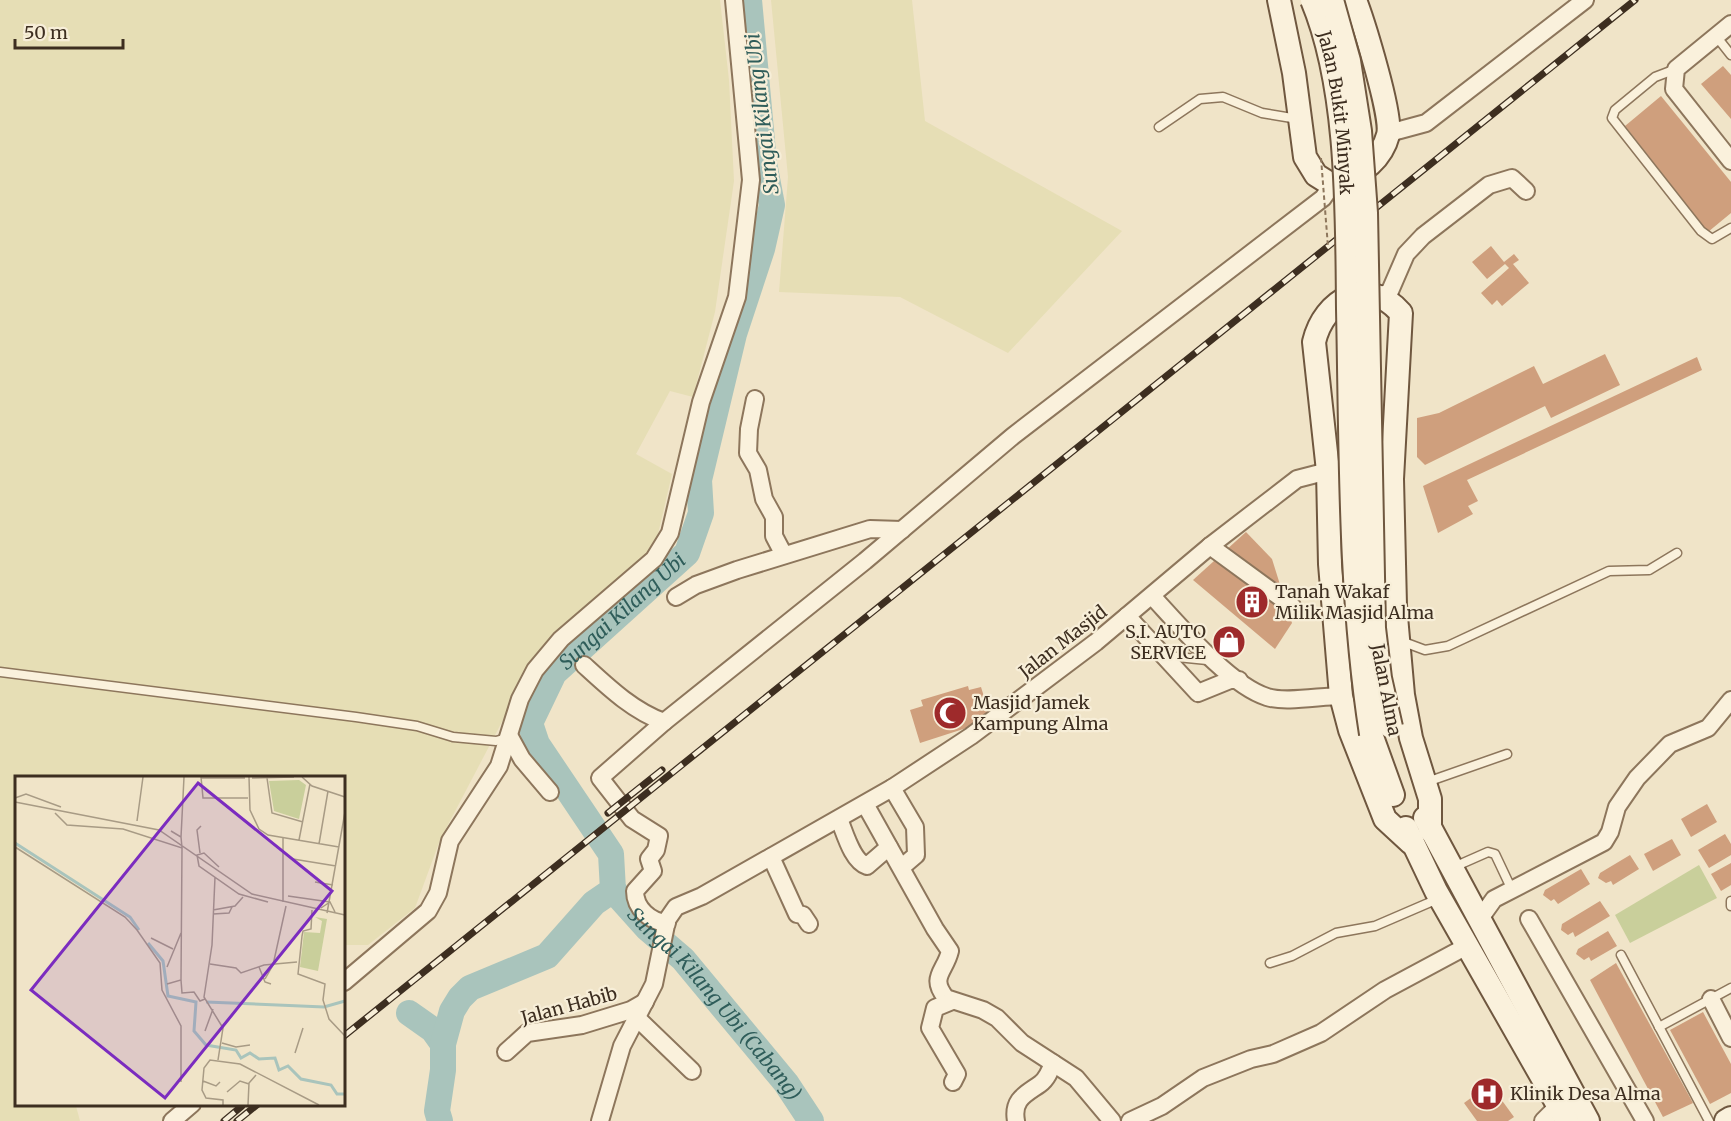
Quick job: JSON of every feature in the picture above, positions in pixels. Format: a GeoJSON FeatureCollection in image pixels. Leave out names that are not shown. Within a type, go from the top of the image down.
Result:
{"type":"FeatureCollection","features":[{"type":"Feature","properties":{"kind":"main road"},"geometry":{"type":"LineString","coordinates":[[1279,0],[1294,73],[1298,119],[1305,157],[1316,175],[1332,185],[1356,177],[1377,155],[1389,134],[1379,80],[1355,0]]}},
{"type":"Feature","properties":{"kind":"main road","name":"Jalan Bukit Minyak"},"geometry":{"type":"LineString","coordinates":[[1312,0],[1332,69],[1341,134],[1347,227]]}},
{"type":"Feature","properties":{"kind":"main road","name":"Jalan Bukit Minyak"},"geometry":{"type":"LineString","coordinates":[[1332,0],[1349,61],[1358,119],[1366,213]]}},
{"type":"Feature","properties":{"kind":"main road","name":"Jalan Alma"},"geometry":{"type":"LineString","coordinates":[[1366,213],[1374,628],[1380,678],[1381,730],[1431,831],[1588,1121]]}},
{"type":"Feature","properties":{"kind":"main road","name":"Jalan Alma"},"geometry":{"type":"LineString","coordinates":[[1347,227],[1356,626],[1381,730],[1411,843],[1567,1121]]}},
{"type":"Feature","properties":{"kind":"main road"},"geometry":{"type":"LineString","coordinates":[[1411,843],[1385,819],[1350,730],[1341,696],[1330,564],[1328,471],[1314,342],[1318,327],[1339,301],[1361,294],[1381,297],[1392,303],[1401,313],[1392,479],[1398,639],[1403,695],[1411,738],[1430,799],[1431,831]]}},
{"type":"Feature","properties":{"kind":"main road"},"geometry":{"type":"LineString","coordinates":[[1726,1121],[1731,1118]]}},
{"type":"Feature","properties":{"kind":"street"},"geometry":{"type":"LineString","coordinates":[[345,981],[428,911],[438,893],[450,841],[500,766],[520,699],[535,670],[561,639],[654,559],[670,533],[701,402],[737,297],[750,192],[751,180],[734,0]]}},
{"type":"Feature","properties":{"kind":"street"},"geometry":{"type":"LineString","coordinates":[[1389,134],[1426,123],[1585,0]]}},
{"type":"Feature","properties":{"kind":"street"},"geometry":{"type":"LineString","coordinates":[[1731,24],[1676,69],[1674,89],[1731,161]]}},
{"type":"Feature","properties":{"kind":"street"},"geometry":{"type":"LineString","coordinates":[[1381,297],[1390,291],[1406,254],[1423,236],[1489,185],[1512,178],[1526,191]]}},
{"type":"Feature","properties":{"kind":"street"},"geometry":{"type":"LineString","coordinates":[[600,1121],[622,1046],[654,984],[666,926],[651,918],[636,900],[636,891],[653,871],[650,858],[656,850],[659,836],[632,819],[600,778],[664,722],[902,530],[1013,436],[1323,198],[1332,185]]}},
{"type":"Feature","properties":{"kind":"street"},"geometry":{"type":"LineString","coordinates":[[755,399],[749,429],[748,453],[758,470],[764,499],[774,517],[774,536],[784,555]]}},
{"type":"Feature","properties":{"kind":"street","name":"Jalan Masjid"},"geometry":{"type":"LineString","coordinates":[[666,926],[676,908],[892,788],[1012,707],[1152,596],[1210,546],[1297,479],[1328,471]]}},
{"type":"Feature","properties":{"kind":"street"},"geometry":{"type":"LineString","coordinates":[[676,597],[696,585],[870,529],[902,530]]}},
{"type":"Feature","properties":{"kind":"street"},"geometry":{"type":"LineString","coordinates":[[1210,546],[1292,606]]}},
{"type":"Feature","properties":{"kind":"street"},"geometry":{"type":"LineString","coordinates":[[1152,596],[1220,664],[1239,680],[1260,693],[1275,698],[1341,696]]}},
{"type":"Feature","properties":{"kind":"street"},"geometry":{"type":"LineString","coordinates":[[1127,616],[1198,693],[1230,680],[1239,680]]}},
{"type":"Feature","properties":{"kind":"street"},"geometry":{"type":"LineString","coordinates":[[584,665],[615,693],[652,717],[664,722]]}},
{"type":"Feature","properties":{"kind":"street"},"geometry":{"type":"LineString","coordinates":[[1479,920],[1494,899],[1604,842],[1610,832],[1617,807],[1637,778],[1670,744],[1708,728],[1731,700]]}},
{"type":"Feature","properties":{"kind":"street"},"geometry":{"type":"LineString","coordinates":[[510,737],[522,759],[550,792]]}},
{"type":"Feature","properties":{"kind":"street"},"geometry":{"type":"LineString","coordinates":[[892,788],[917,832],[916,855],[902,867]]}},
{"type":"Feature","properties":{"kind":"street"},"geometry":{"type":"LineString","coordinates":[[865,804],[902,867],[934,929],[950,951],[947,963],[939,973],[938,985],[946,998],[984,1010],[996,1018],[1022,1043],[1076,1078],[1112,1121]]}},
{"type":"Feature","properties":{"kind":"street"},"geometry":{"type":"LineString","coordinates":[[839,819],[863,865],[867,866],[889,847]]}},
{"type":"Feature","properties":{"kind":"street"},"geometry":{"type":"LineString","coordinates":[[771,857],[797,914],[803,915],[809,924]]}},
{"type":"Feature","properties":{"kind":"street"},"geometry":{"type":"LineString","coordinates":[[1529,919],[1645,1121]]}},
{"type":"Feature","properties":{"kind":"street"},"geometry":{"type":"LineString","coordinates":[[1130,1121],[1162,1106],[1203,1077],[1251,1059],[1273,1054],[1321,1033],[1385,990],[1467,946]]}},
{"type":"Feature","properties":{"kind":"street"},"geometry":{"type":"LineString","coordinates":[[1710,999],[1731,1038]]}},
{"type":"Feature","properties":{"kind":"street"},"geometry":{"type":"LineString","coordinates":[[952,1001],[935,1008],[930,1028],[957,1074],[953,1082]]}},
{"type":"Feature","properties":{"kind":"street","name":"Jalan Habib"},"geometry":{"type":"LineString","coordinates":[[506,1052],[526,1033],[582,1025],[631,1010],[645,1002]]}},
{"type":"Feature","properties":{"kind":"street"},"geometry":{"type":"LineString","coordinates":[[637,1018],[692,1071]]}},
{"type":"Feature","properties":{"kind":"street"},"geometry":{"type":"LineString","coordinates":[[1016,1121],[1015,1113],[1026,1091],[1040,1084],[1048,1076],[1053,1063]]}},
{"type":"Feature","properties":{"kind":"street"},"geometry":{"type":"LineString","coordinates":[[1542,1121],[1554,1110],[1555,1099]]}},
{"type":"Feature","properties":{"kind":"street"},"geometry":{"type":"LineString","coordinates":[[172,1121],[190,1106]]}},
{"type":"Feature","properties":{"kind":"lane"},"geometry":{"type":"LineString","coordinates":[[1716,36],[1731,55]]}},
{"type":"Feature","properties":{"kind":"lane"},"geometry":{"type":"LineString","coordinates":[[1676,69],[1656,77],[1615,110],[1612,118],[1701,231],[1712,239],[1731,228]]}},
{"type":"Feature","properties":{"kind":"lane"},"geometry":{"type":"LineString","coordinates":[[1159,127],[1200,99],[1223,97],[1262,113],[1298,119]]}},
{"type":"Feature","properties":{"kind":"lane"},"geometry":{"type":"LineString","coordinates":[[1398,639],[1425,650],[1448,646],[1610,571],[1649,570],[1677,553]]}},
{"type":"Feature","properties":{"kind":"lane"},"geometry":{"type":"LineString","coordinates":[[1163,656],[1200,658],[1220,664]]}},
{"type":"Feature","properties":{"kind":"lane"},"geometry":{"type":"LineString","coordinates":[[0,672],[356,717],[417,726],[453,736],[496,741],[510,737]]}},
{"type":"Feature","properties":{"kind":"lane"},"geometry":{"type":"LineString","coordinates":[[1424,783],[1507,754]]}},
{"type":"Feature","properties":{"kind":"lane"},"geometry":{"type":"LineString","coordinates":[[1451,868],[1488,852],[1496,854],[1512,890]]}},
{"type":"Feature","properties":{"kind":"lane"},"geometry":{"type":"LineString","coordinates":[[1270,963],[1292,956],[1336,933],[1375,926],[1440,898]]}},
{"type":"Feature","properties":{"kind":"lane"},"geometry":{"type":"LineString","coordinates":[[1622,955],[1709,1121]]}},
{"type":"Feature","properties":{"kind":"lane"},"geometry":{"type":"LineString","coordinates":[[1659,1027],[1731,988]]}},
{"type":"Feature","properties":{"kind":"path"},"geometry":{"type":"LineString","coordinates":[[1321,158],[1328,249]]}},
{"type":"Feature","properties":{"kind":"shaded area"},"geometry":{"type":"Polygon","coordinates":[[[0,0],[720,0],[729,80],[734,181],[715,312],[693,397],[670,391],[636,454],[672,474],[655,547],[526,676],[440,840],[415,908],[368,945],[345,945],[345,776],[15,776],[15,1106],[76,1106],[80,1121],[0,1121],[0,0]]]}},
{"type":"Feature","properties":{"kind":"shaded area"},"geometry":{"type":"Polygon","coordinates":[[[771,0],[912,0],[925,121],[1122,231],[1008,353],[900,297],[779,292],[788,177],[771,0]]]}},
{"type":"Feature","properties":{"kind":"green space"},"geometry":{"type":"Polygon","coordinates":[[[1699,865],[1717,898],[1630,943],[1615,915],[1699,865]]]}},
{"type":"Feature","properties":{"kind":"building"},"geometry":{"type":"Polygon","coordinates":[[[1723,66],[1731,75],[1731,119],[1701,84],[1723,66]]]}},
{"type":"Feature","properties":{"kind":"building"},"geometry":{"type":"Polygon","coordinates":[[[1661,96],[1731,182],[1731,213],[1708,232],[1625,126],[1661,96]]]}},
{"type":"Feature","properties":{"kind":"building"},"geometry":{"type":"Polygon","coordinates":[[[1491,246],[1504,262],[1514,254],[1519,260],[1513,264],[1529,283],[1502,306],[1497,300],[1492,305],[1481,293],[1509,268],[1505,264],[1487,279],[1472,262],[1491,246]]]}},
{"type":"Feature","properties":{"kind":"building"},"geometry":{"type":"Polygon","coordinates":[[[1605,354],[1620,385],[1551,418],[1545,406],[1425,465],[1417,457],[1417,418],[1439,413],[1534,366],[1543,384],[1605,354]]]}},
{"type":"Feature","properties":{"kind":"building"},"geometry":{"type":"Polygon","coordinates":[[[1697,357],[1702,370],[1467,480],[1478,501],[1468,506],[1473,514],[1438,533],[1423,486],[1697,357]]]}},
{"type":"Feature","properties":{"kind":"building","name":"Tanah Wakaf Milik Masjid Alma"},"geometry":{"type":"Polygon","coordinates":[[[1246,532],[1272,559],[1292,623],[1275,649],[1193,580],[1246,532]]]}},
{"type":"Feature","properties":{"kind":"building","name":"Masjid Jamek Kampung Alma"},"geometry":{"type":"Polygon","coordinates":[[[968,686],[969,690],[981,687],[990,716],[980,719],[982,723],[920,743],[910,710],[923,706],[921,700],[968,686]]]}},
{"type":"Feature","properties":{"kind":"building"},"geometry":{"type":"Polygon","coordinates":[[[1707,804],[1717,822],[1691,837],[1681,819],[1707,804]]]}},
{"type":"Feature","properties":{"kind":"building"},"geometry":{"type":"Polygon","coordinates":[[[1725,834],[1731,844],[1731,855],[1709,868],[1698,850],[1725,834]]]}},
{"type":"Feature","properties":{"kind":"building"},"geometry":{"type":"Polygon","coordinates":[[[1672,839],[1681,855],[1653,871],[1644,854],[1672,839]]]}},
{"type":"Feature","properties":{"kind":"building"},"geometry":{"type":"Polygon","coordinates":[[[1630,855],[1639,869],[1613,885],[1611,881],[1606,883],[1598,878],[1600,873],[1630,855]]]}},
{"type":"Feature","properties":{"kind":"building"},"geometry":{"type":"Polygon","coordinates":[[[1731,863],[1731,885],[1721,891],[1711,874],[1731,863]]]}},
{"type":"Feature","properties":{"kind":"building"},"geometry":{"type":"Polygon","coordinates":[[[1581,869],[1590,884],[1558,904],[1554,899],[1551,901],[1543,895],[1545,890],[1581,869]]]}},
{"type":"Feature","properties":{"kind":"building"},"geometry":{"type":"Polygon","coordinates":[[[1600,901],[1610,916],[1575,937],[1573,932],[1568,935],[1561,930],[1562,924],[1600,901]]]}},
{"type":"Feature","properties":{"kind":"building"},"geometry":{"type":"Polygon","coordinates":[[[1608,931],[1617,946],[1591,961],[1589,957],[1584,960],[1576,954],[1578,949],[1608,931]]]}},
{"type":"Feature","properties":{"kind":"building"},"geometry":{"type":"Polygon","coordinates":[[[1616,963],[1693,1103],[1663,1117],[1590,980],[1616,963]]]}},
{"type":"Feature","properties":{"kind":"building"},"geometry":{"type":"Polygon","coordinates":[[[1703,1012],[1731,1064],[1731,1093],[1710,1104],[1670,1030],[1703,1012]]]}},
{"type":"Feature","properties":{"kind":"building","name":"Klinik Desa Alma"},"geometry":{"type":"Polygon","coordinates":[[[1490,1084],[1514,1117],[1508,1121],[1477,1121],[1464,1103],[1490,1084]]]}},
{"type":"Feature","properties":{"kind":"waterway","name":"Sungai Kilang Ubi"},"geometry":{"type":"LineString","coordinates":[[440,1121],[437,1111],[443,1070],[443,1044],[452,1011],[460,998],[470,988],[547,956],[594,903],[613,890],[611,854],[537,744],[530,723],[554,673],[687,553],[701,513],[699,480],[734,334],[762,249],[772,205],[764,163],[749,0]]}},
{"type":"Feature","properties":{"kind":"waterway","name":"Sungai Kilang Ubi (Cabang)"},"geometry":{"type":"LineString","coordinates":[[613,890],[648,929],[683,959],[786,1083],[811,1121]]}},
{"type":"Feature","properties":{"kind":"waterway"},"geometry":{"type":"LineString","coordinates":[[409,1013],[433,1030],[443,1044]]}},
{"type":"Feature","properties":{"kind":"railway"},"geometry":{"type":"LineString","coordinates":[[345,1035],[1635,0]]}},
{"type":"Feature","properties":{"kind":"railway"},"geometry":{"type":"LineString","coordinates":[[608,813],[662,770]]}},
{"type":"Feature","properties":{"kind":"railway"},"geometry":{"type":"LineString","coordinates":[[224,1121],[242,1106]]}},
{"type":"Feature","properties":{"kind":"railway"},"geometry":{"type":"LineString","coordinates":[[237,1121],[256,1106]]}},
{"type":"Feature","properties":{"kind":"place","name":"Tanah Wakaf Milik Masjid Alma"},"geometry":{"type":"Point","coordinates":[1252,602]}},
{"type":"Feature","properties":{"kind":"place","name":"S.I. AUTO SERVICE"},"geometry":{"type":"Point","coordinates":[1229,642]}},
{"type":"Feature","properties":{"kind":"place","name":"Masjid Jamek Kampung Alma"},"geometry":{"type":"Point","coordinates":[950,713]}},
{"type":"Feature","properties":{"kind":"place","name":"Klinik Desa Alma"},"geometry":{"type":"Point","coordinates":[1487,1094]}}]}
